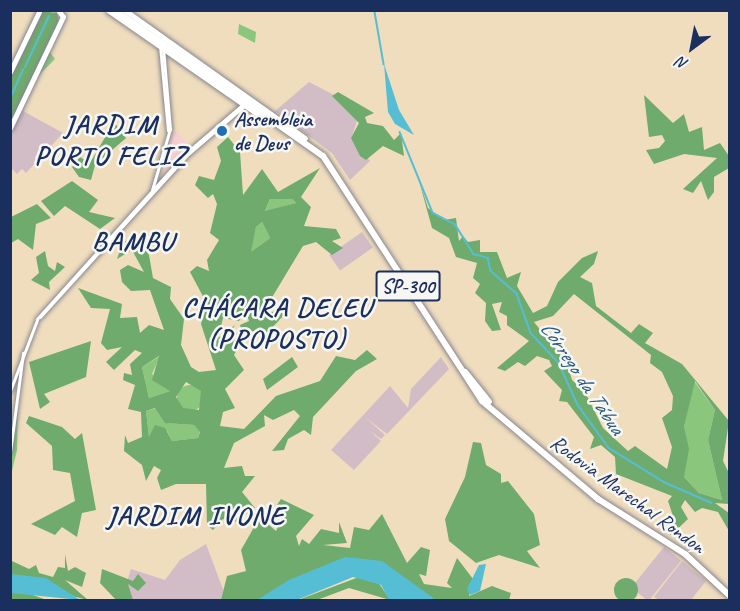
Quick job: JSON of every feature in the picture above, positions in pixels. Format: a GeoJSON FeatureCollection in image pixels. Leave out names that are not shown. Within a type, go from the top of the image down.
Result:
{"type":"FeatureCollection","features":[{"type":"Feature","properties":{"kind":"highway","name":"Rodovia Marechal Rondon"},"geometry":{"type":"LineString","coordinates":[[117,10],[304,139],[341,174],[423,311],[486,400],[582,482],[677,543],[729,591]]}},
{"type":"Feature","properties":{"kind":"highway","name":"Rodovia Marechal Rondon"},"geometry":{"type":"LineString","coordinates":[[304,139],[339,176],[414,302],[482,401],[598,499],[675,546],[729,596]]}},
{"type":"Feature","properties":{"kind":"main road"},"geometry":{"type":"LineString","coordinates":[[10,72],[40,10]]}},
{"type":"Feature","properties":{"kind":"main road"},"geometry":{"type":"LineString","coordinates":[[108,10],[244,104],[304,139]]}},
{"type":"Feature","properties":{"kind":"main road"},"geometry":{"type":"LineString","coordinates":[[125,10],[304,139]]}},
{"type":"Feature","properties":{"kind":"main road"},"geometry":{"type":"LineString","coordinates":[[10,128],[63,17],[57,11]]}},
{"type":"Feature","properties":{"kind":"street"},"geometry":{"type":"LineString","coordinates":[[153,191],[168,137],[161,47]]}},
{"type":"Feature","properties":{"kind":"street"},"geometry":{"type":"LineString","coordinates":[[10,391],[29,337],[38,319],[153,191],[244,104]]}},
{"type":"Feature","properties":{"kind":"street"},"geometry":{"type":"LineString","coordinates":[[10,452],[23,353]]}},
{"type":"Feature","properties":{"kind":"shaded area"},"geometry":{"type":"Polygon","coordinates":[[[309,82],[361,109],[352,136],[370,161],[350,180],[332,153],[275,111],[309,82]]]}},
{"type":"Feature","properties":{"kind":"shaded area"},"geometry":{"type":"Polygon","coordinates":[[[23,111],[63,133],[26,173],[22,169],[17,174],[11,168],[10,131],[23,111]]]}},
{"type":"Feature","properties":{"kind":"shaded area"},"geometry":{"type":"Polygon","coordinates":[[[177,131],[190,147],[163,175],[171,133],[177,131]]]}},
{"type":"Feature","properties":{"kind":"shaded area"},"geometry":{"type":"Polygon","coordinates":[[[362,232],[373,248],[340,271],[329,255],[362,232]]]}},
{"type":"Feature","properties":{"kind":"shaded area"},"geometry":{"type":"Polygon","coordinates":[[[441,357],[449,369],[387,434],[366,418],[385,435],[381,439],[370,431],[381,441],[354,470],[331,450],[390,386],[408,408],[411,389],[441,357]]]}},
{"type":"Feature","properties":{"kind":"shaded area"},"geometry":{"type":"Polygon","coordinates":[[[206,544],[227,600],[133,600],[125,588],[131,569],[165,580],[180,560],[206,544]]]}},
{"type":"Feature","properties":{"kind":"shaded area"},"geometry":{"type":"Polygon","coordinates":[[[664,547],[681,561],[649,600],[631,587],[664,547]]]}},
{"type":"Feature","properties":{"kind":"shaded area"},"geometry":{"type":"Polygon","coordinates":[[[682,561],[706,581],[691,600],[659,600],[654,597],[682,561]]]}},
{"type":"Feature","properties":{"kind":"green space"},"geometry":{"type":"Polygon","coordinates":[[[41,11],[57,13],[59,22],[11,124],[11,75],[41,11]]]}},
{"type":"Feature","properties":{"kind":"green space"},"geometry":{"type":"Polygon","coordinates":[[[239,24],[256,32],[255,43],[238,34],[239,24]]]}},
{"type":"Feature","properties":{"kind":"green space"},"geometry":{"type":"Polygon","coordinates":[[[49,51],[55,59],[35,79],[49,51]]]}},
{"type":"Feature","properties":{"kind":"green space"},"geometry":{"type":"Polygon","coordinates":[[[338,92],[374,113],[365,117],[367,123],[383,126],[394,140],[401,133],[404,156],[383,146],[366,160],[360,156],[351,138],[359,123],[332,96],[338,92]]]}},
{"type":"Feature","properties":{"kind":"green space"},"geometry":{"type":"Polygon","coordinates":[[[644,95],[673,123],[684,114],[689,132],[702,127],[704,150],[720,143],[729,156],[729,168],[714,177],[714,192],[708,200],[701,181],[693,193],[683,189],[717,158],[684,154],[654,164],[646,150],[659,148],[665,141],[662,135],[649,137],[644,95]]]}},
{"type":"Feature","properties":{"kind":"green space"},"geometry":{"type":"Polygon","coordinates":[[[114,122],[126,138],[95,165],[91,180],[79,177],[72,167],[80,157],[90,163],[114,122]]]}},
{"type":"Feature","properties":{"kind":"green space"},"geometry":{"type":"Polygon","coordinates":[[[228,137],[240,152],[243,195],[262,169],[278,192],[320,168],[301,197],[311,207],[304,226],[336,229],[341,238],[332,241],[343,248],[332,255],[316,242],[303,246],[268,304],[268,313],[281,310],[284,315],[268,332],[242,331],[240,325],[249,321],[246,312],[239,321],[223,318],[218,338],[235,325],[232,330],[244,337],[234,355],[244,370],[225,389],[235,408],[223,412],[220,426],[244,429],[276,396],[320,381],[336,356],[355,360],[367,350],[377,359],[356,371],[313,417],[311,435],[304,430],[288,439],[284,450],[272,451],[300,416],[294,410],[273,420],[264,415],[265,426],[234,443],[224,468],[242,466],[245,476],[255,476],[242,492],[255,508],[235,522],[223,519],[213,530],[207,525],[206,484],[176,484],[161,490],[157,478],[161,470],[154,466],[146,481],[142,465],[124,451],[125,435],[128,443],[142,437],[141,412],[128,409],[135,385],[123,380],[124,373],[132,375],[130,364],[142,353],[135,350],[114,370],[106,362],[122,347],[107,350],[101,343],[110,309],[91,308],[78,288],[122,304],[120,318],[137,317],[140,333],[149,325],[164,330],[150,290],[131,291],[122,282],[120,270],[128,265],[144,272],[132,250],[117,259],[123,242],[136,237],[149,255],[153,278],[171,287],[170,299],[184,319],[181,345],[191,367],[199,372],[216,370],[201,324],[206,302],[190,272],[197,266],[209,271],[207,260],[219,240],[210,233],[217,204],[213,194],[208,198],[195,185],[199,176],[214,180],[221,161],[217,147],[228,137]],[[270,199],[265,211],[296,203],[292,199],[270,199]],[[262,222],[256,227],[251,252],[270,238],[262,222]],[[159,356],[142,367],[149,398],[170,391],[152,380],[159,356]],[[186,382],[176,397],[183,408],[199,410],[201,391],[186,382]],[[155,408],[146,411],[149,437],[155,425],[165,428],[172,441],[198,438],[200,432],[194,425],[165,423],[155,408]]]}},
{"type":"Feature","properties":{"kind":"green space"},"geometry":{"type":"Polygon","coordinates":[[[418,177],[428,208],[444,220],[456,218],[459,241],[463,236],[468,242],[480,240],[480,252],[497,252],[507,278],[521,272],[517,286],[533,313],[547,306],[558,282],[582,258],[598,251],[594,264],[580,277],[592,283],[596,306],[631,333],[639,324],[653,333],[645,343],[682,364],[729,421],[723,461],[729,473],[729,504],[715,503],[729,513],[729,531],[718,512],[702,508],[695,512],[685,500],[681,507],[688,519],[671,535],[664,528],[670,529],[674,519],[668,501],[672,496],[616,474],[615,457],[601,445],[590,449],[594,437],[567,402],[559,401],[562,390],[544,371],[552,366],[549,360],[537,356],[525,366],[518,362],[505,371],[497,368],[529,341],[507,325],[507,316],[499,312],[502,302],[492,304],[501,330],[492,331],[485,321],[486,303],[475,293],[480,284],[473,278],[477,263],[456,257],[449,238],[432,228],[418,177]],[[574,294],[553,316],[534,322],[567,363],[572,380],[585,392],[603,428],[628,451],[635,446],[667,469],[672,447],[662,418],[672,410],[673,396],[662,372],[650,363],[651,355],[574,294]],[[695,381],[684,427],[689,449],[684,477],[699,493],[722,500],[708,440],[715,410],[695,381]]]}},
{"type":"Feature","properties":{"kind":"green space"},"geometry":{"type":"Polygon","coordinates":[[[72,181],[98,200],[89,212],[115,218],[100,229],[65,206],[54,216],[41,201],[72,181]]]}},
{"type":"Feature","properties":{"kind":"green space"},"geometry":{"type":"Polygon","coordinates":[[[270,199],[292,199],[296,203],[265,212],[270,199]]]}},
{"type":"Feature","properties":{"kind":"green space"},"geometry":{"type":"Polygon","coordinates":[[[37,204],[51,218],[36,224],[33,250],[18,239],[11,243],[11,217],[37,204]]]}},
{"type":"Feature","properties":{"kind":"green space"},"geometry":{"type":"Polygon","coordinates":[[[262,222],[270,238],[250,253],[256,227],[262,222]]]}},
{"type":"Feature","properties":{"kind":"green space"},"geometry":{"type":"Polygon","coordinates":[[[45,251],[48,266],[55,271],[57,262],[65,267],[49,282],[50,290],[31,280],[39,273],[36,257],[45,251]]]}},
{"type":"Feature","properties":{"kind":"green space"},"geometry":{"type":"Polygon","coordinates":[[[91,341],[86,377],[44,394],[50,402],[40,409],[29,362],[91,341]]]}},
{"type":"Feature","properties":{"kind":"green space"},"geometry":{"type":"Polygon","coordinates":[[[160,356],[152,374],[170,391],[149,398],[142,367],[160,356]]]}},
{"type":"Feature","properties":{"kind":"green space"},"geometry":{"type":"Polygon","coordinates":[[[292,357],[298,367],[267,390],[263,379],[292,357]]]}},
{"type":"Feature","properties":{"kind":"green space"},"geometry":{"type":"Polygon","coordinates":[[[694,381],[715,410],[708,440],[722,500],[699,493],[684,477],[684,427],[694,381]]]}},
{"type":"Feature","properties":{"kind":"green space"},"geometry":{"type":"Polygon","coordinates":[[[190,385],[199,389],[203,398],[199,407],[190,411],[181,407],[177,398],[181,389],[190,385]]]}},
{"type":"Feature","properties":{"kind":"green space"},"geometry":{"type":"Polygon","coordinates":[[[18,403],[17,450],[12,471],[11,458],[18,403]]]}},
{"type":"Feature","properties":{"kind":"green space"},"geometry":{"type":"Polygon","coordinates":[[[157,408],[167,423],[194,425],[200,431],[198,438],[172,441],[167,431],[149,437],[146,411],[157,408]]]}},
{"type":"Feature","properties":{"kind":"green space"},"geometry":{"type":"Polygon","coordinates":[[[29,416],[62,427],[75,439],[82,433],[96,510],[82,513],[77,537],[62,527],[55,535],[31,524],[75,501],[70,473],[53,470],[52,446],[26,423],[29,416]]]}},
{"type":"Feature","properties":{"kind":"green space"},"geometry":{"type":"Polygon","coordinates":[[[473,442],[481,443],[486,465],[501,474],[501,483],[508,481],[534,514],[540,545],[527,551],[540,568],[499,555],[476,563],[449,541],[445,519],[465,477],[473,442]]]}},
{"type":"Feature","properties":{"kind":"green space"},"geometry":{"type":"Polygon","coordinates":[[[281,499],[314,515],[296,536],[299,546],[302,539],[309,544],[321,529],[339,533],[339,522],[347,543],[323,545],[350,548],[354,527],[369,530],[382,514],[407,563],[421,547],[430,550],[426,576],[419,574],[424,584],[452,588],[447,583],[457,558],[473,579],[469,596],[492,586],[511,593],[509,600],[433,600],[386,566],[260,600],[221,600],[227,576],[246,571],[241,550],[253,529],[251,519],[261,518],[276,531],[284,514],[277,505],[281,499]]]}},
{"type":"Feature","properties":{"kind":"green space"},"geometry":{"type":"Polygon","coordinates":[[[10,554],[12,561],[29,569],[36,565],[39,573],[53,577],[58,567],[65,568],[65,554],[68,571],[75,567],[86,573],[82,587],[65,580],[88,600],[11,581],[10,554]]]}},
{"type":"Feature","properties":{"kind":"green space"},"geometry":{"type":"Polygon","coordinates":[[[102,569],[133,581],[138,574],[146,583],[138,591],[128,584],[133,600],[116,600],[100,583],[102,569]]]}},
{"type":"Feature","properties":{"kind":"green space"},"geometry":{"type":"Polygon","coordinates":[[[359,577],[378,582],[390,600],[349,588],[317,600],[298,600],[359,577]]]}},
{"type":"Feature","properties":{"kind":"green space"},"geometry":{"type":"Polygon","coordinates":[[[626,578],[631,579],[637,585],[637,595],[631,601],[626,602],[621,601],[615,595],[614,590],[615,585],[621,579],[626,578]]]}},
{"type":"Feature","properties":{"kind":"green space"},"geometry":{"type":"Polygon","coordinates":[[[17,592],[47,600],[11,600],[11,593],[17,592]]]}},
{"type":"Feature","properties":{"kind":"water"},"geometry":{"type":"Polygon","coordinates":[[[384,64],[399,110],[414,135],[395,124],[388,112],[384,64]]]}},
{"type":"Feature","properties":{"kind":"water"},"geometry":{"type":"Polygon","coordinates":[[[345,557],[382,561],[436,600],[389,600],[381,585],[353,577],[297,600],[257,600],[289,580],[345,557]]]}},
{"type":"Feature","properties":{"kind":"water"},"geometry":{"type":"Polygon","coordinates":[[[486,564],[480,591],[470,595],[467,589],[479,565],[486,564]]]}},
{"type":"Feature","properties":{"kind":"water"},"geometry":{"type":"Polygon","coordinates":[[[10,574],[46,578],[80,600],[11,593],[10,574]]]}},
{"type":"Feature","properties":{"kind":"waterway","name":"Córrego da Tábua"},"geometry":{"type":"LineString","coordinates":[[375,12],[384,64]]}},
{"type":"Feature","properties":{"kind":"waterway"},"geometry":{"type":"LineString","coordinates":[[25,67],[49,16]]}},
{"type":"Feature","properties":{"kind":"waterway"},"geometry":{"type":"LineString","coordinates":[[10,99],[23,70]]}},
{"type":"Feature","properties":{"kind":"waterway","name":"Córrego da Tábua"},"geometry":{"type":"LineString","coordinates":[[400,132],[433,213],[455,224],[474,254],[488,258],[491,271],[517,294],[531,333],[559,363],[578,405],[609,448],[664,482],[712,503]]}},
{"type":"Feature","properties":{"kind":"place","name":"Assembleia de Deus"},"geometry":{"type":"Point","coordinates":[222,131]}},
{"type":"Feature","properties":{"kind":"district","name":"JARDIM PORTO FELIZ"},"geometry":{"type":"Point","coordinates":[111,140]}},
{"type":"Feature","properties":{"kind":"district","name":"BAMBU"},"geometry":{"type":"Point","coordinates":[133,242]}},
{"type":"Feature","properties":{"kind":"district","name":"CHÁCARA DELEU (PROPOSTO)"},"geometry":{"type":"Point","coordinates":[277,322]}},
{"type":"Feature","properties":{"kind":"district","name":"JARDIM IVONE"},"geometry":{"type":"Point","coordinates":[196,516]}}]}
